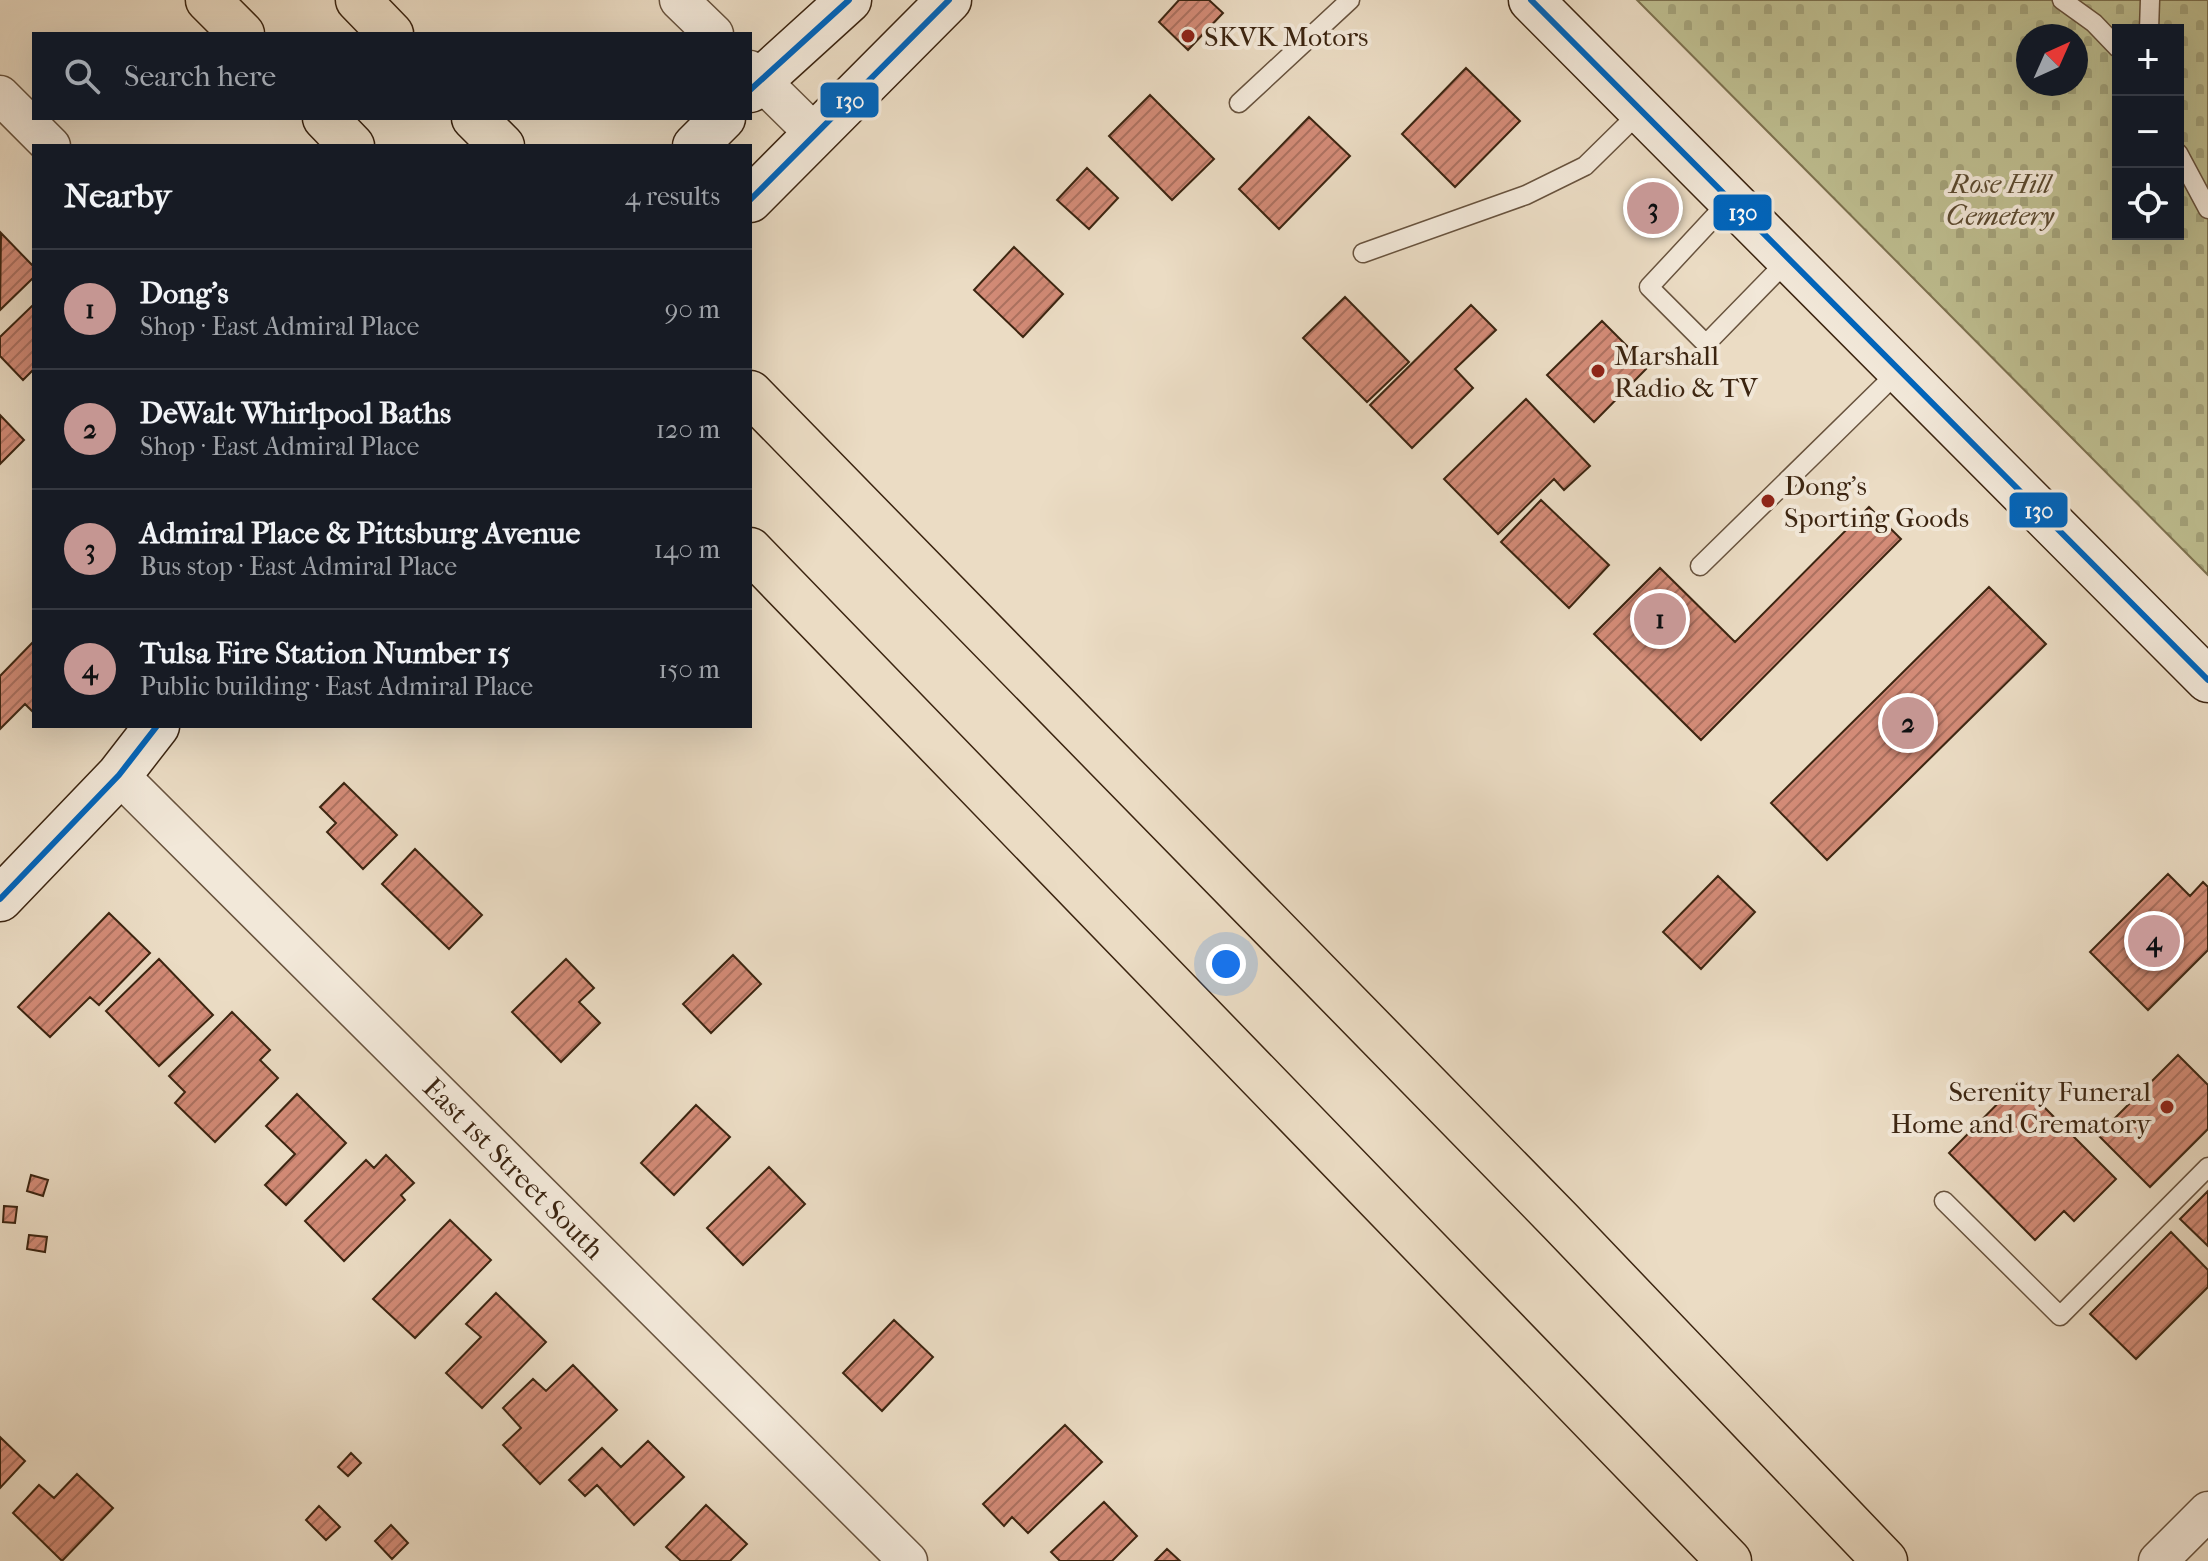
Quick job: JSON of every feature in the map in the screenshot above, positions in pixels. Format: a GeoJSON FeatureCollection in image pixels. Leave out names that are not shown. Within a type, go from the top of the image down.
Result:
{"type":"FeatureCollection","features":[{"type":"Feature","properties":{"kind":"highway"},"geometry":{"type":"LineString","coordinates":[[208,0],[240,32]]}},
{"type":"Feature","properties":{"kind":"highway"},"geometry":{"type":"LineString","coordinates":[[358,0],[389,32]]}},
{"type":"Feature","properties":{"kind":"highway"},"geometry":{"type":"LineString","coordinates":[[327,120],[350,144]]}},
{"type":"Feature","properties":{"kind":"highway"},"geometry":{"type":"LineString","coordinates":[[476,120],[500,144]]}},
{"type":"Feature","properties":{"kind":"highway"},"geometry":{"type":"LineString","coordinates":[[752,395],[1539,1199],[1885,1561]]}},
{"type":"Feature","properties":{"kind":"highway"},"geometry":{"type":"LineString","coordinates":[[752,552],[1729,1561]]}},
{"type":"Feature","properties":{"kind":"main road"},"geometry":{"type":"LineString","coordinates":[[753,80],[849,0]]}},
{"type":"Feature","properties":{"kind":"main road"},"geometry":{"type":"LineString","coordinates":[[760,190],[949,0]]}},
{"type":"Feature","properties":{"kind":"main road"},"geometry":{"type":"LineString","coordinates":[[1531,0],[2208,680]]}},
{"type":"Feature","properties":{"kind":"main road"},"geometry":{"type":"LineString","coordinates":[[119,775],[155,728]]}},
{"type":"Feature","properties":{"kind":"main road"},"geometry":{"type":"LineString","coordinates":[[6,883],[119,775],[181,728]]}},
{"type":"Feature","properties":{"kind":"street"},"geometry":{"type":"LineString","coordinates":[[679,0],[712,32]]}},
{"type":"Feature","properties":{"kind":"street"},"geometry":{"type":"LineString","coordinates":[[753,80],[816,135]]}},
{"type":"Feature","properties":{"kind":"street"},"geometry":{"type":"LineString","coordinates":[[0,95],[49,144]]}},
{"type":"Feature","properties":{"kind":"street","name":"East 1st Street South"},"geometry":{"type":"LineString","coordinates":[[119,775],[908,1561]]}},
{"type":"Feature","properties":{"kind":"street"},"geometry":{"type":"LineString","coordinates":[[2158,1561],[2208,1511]]}},
{"type":"Feature","properties":{"kind":"lane"},"geometry":{"type":"LineString","coordinates":[[1239,103],[1350,0]]}},
{"type":"Feature","properties":{"kind":"lane"},"geometry":{"type":"LineString","coordinates":[[2062,0],[2094,23],[2112,42]]}},
{"type":"Feature","properties":{"kind":"lane"},"geometry":{"type":"LineString","coordinates":[[2149,24],[2150,0]]}},
{"type":"Feature","properties":{"kind":"lane"},"geometry":{"type":"LineString","coordinates":[[1363,253],[1526,195],[1585,166],[1641,111]]}},
{"type":"Feature","properties":{"kind":"lane"},"geometry":{"type":"LineString","coordinates":[[2184,164],[2208,209]]}},
{"type":"Feature","properties":{"kind":"lane"},"geometry":{"type":"LineString","coordinates":[[1730,200],[1649,287],[1706,344],[1789,259]]}},
{"type":"Feature","properties":{"kind":"lane"},"geometry":{"type":"LineString","coordinates":[[1700,566],[1900,370]]}},
{"type":"Feature","properties":{"kind":"lane"},"geometry":{"type":"LineString","coordinates":[[1944,1201],[2060,1316],[2208,1167]]}},
{"type":"Feature","properties":{"kind":"green space","name":"Rose Hill Cemetery"},"geometry":{"type":"Polygon","coordinates":[[[1637,0],[2208,0],[2208,575],[1637,0]]]}},
{"type":"Feature","properties":{"kind":"building","name":"SKVK Motors"},"geometry":{"type":"Polygon","coordinates":[[[1179,0],[1209,0],[1223,13],[1188,50],[1159,22],[1179,0]]]}},
{"type":"Feature","properties":{"kind":"building"},"geometry":{"type":"Polygon","coordinates":[[[1466,68],[1520,121],[1455,187],[1402,134],[1466,68]]]}},
{"type":"Feature","properties":{"kind":"building"},"geometry":{"type":"Polygon","coordinates":[[[1150,95],[1214,159],[1172,200],[1109,136],[1150,95]]]}},
{"type":"Feature","properties":{"kind":"building"},"geometry":{"type":"Polygon","coordinates":[[[1309,117],[1350,156],[1279,229],[1239,189],[1309,117]]]}},
{"type":"Feature","properties":{"kind":"building"},"geometry":{"type":"Polygon","coordinates":[[[1087,168],[1118,198],[1089,229],[1057,200],[1087,168]]]}},
{"type":"Feature","properties":{"kind":"building"},"geometry":{"type":"Polygon","coordinates":[[[1,233],[32,265],[32,279],[0,310],[1,233]]]}},
{"type":"Feature","properties":{"kind":"building"},"geometry":{"type":"Polygon","coordinates":[[[1014,247],[1063,294],[1023,337],[974,290],[1014,247]]]}},
{"type":"Feature","properties":{"kind":"building"},"geometry":{"type":"Polygon","coordinates":[[[1345,297],[1409,362],[1367,402],[1303,338],[1345,297]]]}},
{"type":"Feature","properties":{"kind":"building"},"geometry":{"type":"Polygon","coordinates":[[[1471,305],[1496,330],[1455,369],[1473,388],[1412,448],[1370,405],[1471,305]]]}},
{"type":"Feature","properties":{"kind":"building"},"geometry":{"type":"Polygon","coordinates":[[[32,306],[32,371],[23,380],[0,356],[0,337],[32,306]]]}},
{"type":"Feature","properties":{"kind":"building","name":"Marshall Radio & TV"},"geometry":{"type":"Polygon","coordinates":[[[1602,321],[1648,367],[1594,422],[1547,375],[1602,321]]]}},
{"type":"Feature","properties":{"kind":"building"},"geometry":{"type":"Polygon","coordinates":[[[1526,399],[1590,466],[1564,490],[1554,479],[1498,534],[1444,479],[1526,399]]]}},
{"type":"Feature","properties":{"kind":"building"},"geometry":{"type":"Polygon","coordinates":[[[0,415],[24,440],[0,464],[0,415]]]}},
{"type":"Feature","properties":{"kind":"building"},"geometry":{"type":"Polygon","coordinates":[[[1541,500],[1609,565],[1569,608],[1501,542],[1541,500]]]}},
{"type":"Feature","properties":{"kind":"building"},"geometry":{"type":"Polygon","coordinates":[[[1869,507],[1901,539],[1701,740],[1594,634],[1660,568],[1735,642],[1869,507]]]}},
{"type":"Feature","properties":{"kind":"building"},"geometry":{"type":"Polygon","coordinates":[[[1989,587],[2046,644],[1827,860],[1771,803],[1989,587]]]}},
{"type":"Feature","properties":{"kind":"building"},"geometry":{"type":"Polygon","coordinates":[[[32,643],[32,711],[25,704],[0,729],[0,676],[32,643]]]}},
{"type":"Feature","properties":{"kind":"building"},"geometry":{"type":"Polygon","coordinates":[[[344,783],[397,835],[363,869],[327,832],[336,823],[320,807],[344,783]]]}},
{"type":"Feature","properties":{"kind":"building"},"geometry":{"type":"Polygon","coordinates":[[[415,849],[482,915],[449,949],[382,884],[415,849]]]}},
{"type":"Feature","properties":{"kind":"building"},"geometry":{"type":"Polygon","coordinates":[[[2168,874],[2190,896],[2203,882],[2208,887],[2208,950],[2148,1010],[2090,952],[2168,874]]]}},
{"type":"Feature","properties":{"kind":"building"},"geometry":{"type":"Polygon","coordinates":[[[1718,876],[1755,912],[1701,969],[1663,932],[1718,876]]]}},
{"type":"Feature","properties":{"kind":"building"},"geometry":{"type":"Polygon","coordinates":[[[109,913],[150,953],[99,1005],[90,997],[50,1037],[18,1007],[109,913]]]}},
{"type":"Feature","properties":{"kind":"building"},"geometry":{"type":"Polygon","coordinates":[[[733,955],[761,984],[711,1033],[683,1004],[733,955]]]}},
{"type":"Feature","properties":{"kind":"building"},"geometry":{"type":"Polygon","coordinates":[[[159,959],[213,1015],[159,1066],[106,1011],[159,959]]]}},
{"type":"Feature","properties":{"kind":"building"},"geometry":{"type":"Polygon","coordinates":[[[566,959],[594,988],[579,1002],[600,1023],[561,1062],[512,1012],[566,959]]]}},
{"type":"Feature","properties":{"kind":"building"},"geometry":{"type":"Polygon","coordinates":[[[232,1012],[270,1050],[260,1060],[278,1078],[215,1142],[175,1103],[185,1092],[169,1076],[232,1012]]]}},
{"type":"Feature","properties":{"kind":"building","name":"Serenity Funeral Home and Crematory"},"geometry":{"type":"Polygon","coordinates":[[[2178,1055],[2208,1085],[2208,1129],[2150,1187],[2098,1135],[2178,1055]]]}},
{"type":"Feature","properties":{"kind":"building"},"geometry":{"type":"Polygon","coordinates":[[[2019,1082],[2116,1179],[2074,1221],[2064,1211],[2035,1240],[1949,1153],[2019,1082]]]}},
{"type":"Feature","properties":{"kind":"building"},"geometry":{"type":"Polygon","coordinates":[[[297,1094],[346,1143],[286,1205],[265,1185],[295,1154],[266,1126],[297,1094]]]}},
{"type":"Feature","properties":{"kind":"building"},"geometry":{"type":"Polygon","coordinates":[[[696,1105],[730,1137],[674,1195],[641,1163],[696,1105]]]}},
{"type":"Feature","properties":{"kind":"building"},"geometry":{"type":"Polygon","coordinates":[[[386,1155],[414,1183],[401,1195],[405,1200],[344,1261],[305,1221],[366,1160],[374,1168],[386,1155]]]}},
{"type":"Feature","properties":{"kind":"building"},"geometry":{"type":"Polygon","coordinates":[[[769,1167],[805,1204],[743,1265],[707,1228],[769,1167]]]}},
{"type":"Feature","properties":{"kind":"building"},"geometry":{"type":"Polygon","coordinates":[[[31,1175],[48,1180],[43,1196],[27,1191],[31,1175]]]}},
{"type":"Feature","properties":{"kind":"building"},"geometry":{"type":"Polygon","coordinates":[[[2208,1191],[2208,1246],[2180,1219],[2208,1191]]]}},
{"type":"Feature","properties":{"kind":"building"},"geometry":{"type":"Polygon","coordinates":[[[4,1206],[17,1207],[15,1223],[3,1222],[4,1206]]]}},
{"type":"Feature","properties":{"kind":"building"},"geometry":{"type":"Polygon","coordinates":[[[450,1220],[491,1260],[415,1338],[373,1299],[450,1220]]]}},
{"type":"Feature","properties":{"kind":"building"},"geometry":{"type":"Polygon","coordinates":[[[2171,1232],[2208,1270],[2208,1287],[2136,1359],[2090,1314],[2171,1232]]]}},
{"type":"Feature","properties":{"kind":"building"},"geometry":{"type":"Polygon","coordinates":[[[29,1235],[47,1237],[45,1252],[27,1249],[29,1235]]]}},
{"type":"Feature","properties":{"kind":"building"},"geometry":{"type":"Polygon","coordinates":[[[496,1293],[546,1342],[482,1408],[446,1373],[481,1337],[466,1324],[496,1293]]]}},
{"type":"Feature","properties":{"kind":"building"},"geometry":{"type":"Polygon","coordinates":[[[894,1320],[933,1357],[882,1411],[843,1373],[894,1320]]]}},
{"type":"Feature","properties":{"kind":"building"},"geometry":{"type":"Polygon","coordinates":[[[573,1365],[617,1410],[540,1484],[503,1445],[521,1428],[503,1408],[533,1379],[546,1391],[573,1365]]]}},
{"type":"Feature","properties":{"kind":"building"},"geometry":{"type":"Polygon","coordinates":[[[1065,1425],[1102,1462],[1028,1533],[1012,1517],[1004,1526],[983,1504],[1065,1425]]]}},
{"type":"Feature","properties":{"kind":"building"},"geometry":{"type":"Polygon","coordinates":[[[0,1437],[25,1461],[0,1488],[0,1437]]]}},
{"type":"Feature","properties":{"kind":"building"},"geometry":{"type":"Polygon","coordinates":[[[648,1441],[684,1477],[634,1525],[597,1485],[585,1496],[569,1480],[602,1448],[621,1467],[648,1441]]]}},
{"type":"Feature","properties":{"kind":"building"},"geometry":{"type":"Polygon","coordinates":[[[351,1453],[361,1463],[348,1476],[338,1467],[351,1453]]]}},
{"type":"Feature","properties":{"kind":"building"},"geometry":{"type":"Polygon","coordinates":[[[77,1474],[113,1508],[62,1561],[13,1513],[39,1485],[54,1498],[77,1474]]]}},
{"type":"Feature","properties":{"kind":"building"},"geometry":{"type":"Polygon","coordinates":[[[1104,1502],[1137,1536],[1112,1561],[1060,1561],[1051,1552],[1104,1502]]]}},
{"type":"Feature","properties":{"kind":"building"},"geometry":{"type":"Polygon","coordinates":[[[706,1505],[747,1544],[730,1561],[681,1561],[666,1547],[706,1505]]]}},
{"type":"Feature","properties":{"kind":"building"},"geometry":{"type":"Polygon","coordinates":[[[319,1506],[340,1527],[326,1540],[306,1520],[319,1506]]]}},
{"type":"Feature","properties":{"kind":"building"},"geometry":{"type":"Polygon","coordinates":[[[391,1525],[408,1543],[392,1559],[375,1541],[391,1525]]]}},
{"type":"Feature","properties":{"kind":"building"},"geometry":{"type":"Polygon","coordinates":[[[1167,1549],[1180,1561],[1155,1561],[1167,1549]]]}},
{"type":"Feature","properties":{"kind":"transit line","name":"130"},"geometry":{"type":"LineString","coordinates":[[752,88],[849,0]]}},
{"type":"Feature","properties":{"kind":"transit line","name":"130"},"geometry":{"type":"LineString","coordinates":[[752,198],[949,0]]}},
{"type":"Feature","properties":{"kind":"transit line","name":"130"},"geometry":{"type":"LineString","coordinates":[[1531,0],[2208,680]]}},
{"type":"Feature","properties":{"kind":"transit line","name":"130"},"geometry":{"type":"LineString","coordinates":[[0,899],[119,775],[155,728]]}},
{"type":"Feature","properties":{"kind":"place","name":"SKVK Motors"},"geometry":{"type":"Point","coordinates":[1188,36]}},
{"type":"Feature","properties":{"kind":"place","name":"Admiral Place & Pittsburg Avenue"},"geometry":{"type":"Point","coordinates":[1653,208]}},
{"type":"Feature","properties":{"kind":"place","name":"Marshall Radio & TV"},"geometry":{"type":"Point","coordinates":[1598,371]}},
{"type":"Feature","properties":{"kind":"place","name":"Dong's Sporting Goods"},"geometry":{"type":"Point","coordinates":[1768,501]}},
{"type":"Feature","properties":{"kind":"place","name":"Dong's"},"geometry":{"type":"Point","coordinates":[1660,619]}},
{"type":"Feature","properties":{"kind":"place","name":"DeWalt Whirlpool Baths"},"geometry":{"type":"Point","coordinates":[1908,723]}},
{"type":"Feature","properties":{"kind":"place","name":"Tulsa Fire Station Number 15"},"geometry":{"type":"Point","coordinates":[2154,941]}},
{"type":"Feature","properties":{"kind":"place","name":"Serenity Funeral Home and Crematory"},"geometry":{"type":"Point","coordinates":[2167,1107]}}]}
